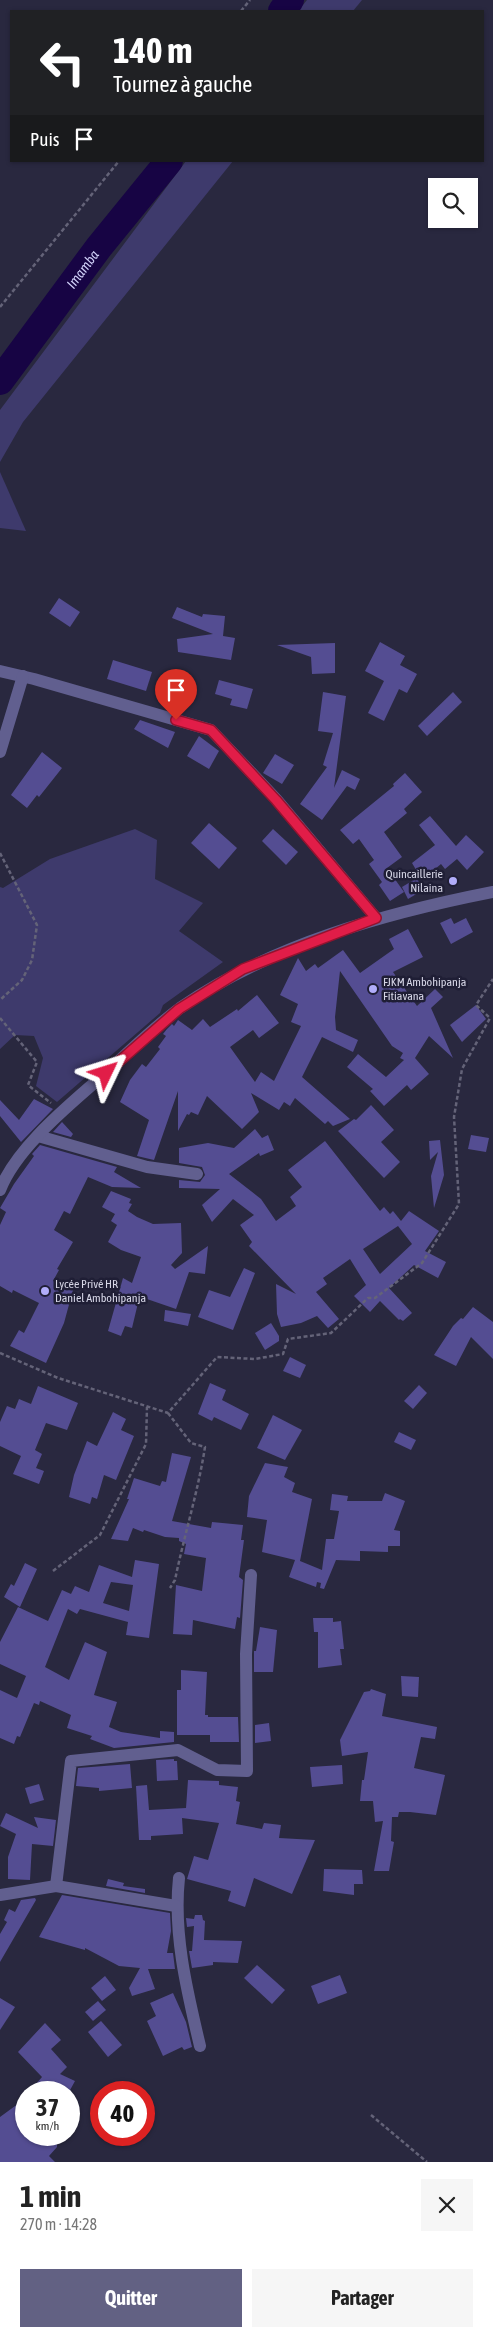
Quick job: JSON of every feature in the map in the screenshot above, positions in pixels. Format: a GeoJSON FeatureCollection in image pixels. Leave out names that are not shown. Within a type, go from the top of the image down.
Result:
{"type":"FeatureCollection","features":[{"type":"Feature","properties":{"kind":"street"},"geometry":{"type":"LineString","coordinates":[[0,671],[211,730],[276,800],[376,918]]}},
{"type":"Feature","properties":{"kind":"street"},"geometry":{"type":"LineString","coordinates":[[0,752],[23,676]]}},
{"type":"Feature","properties":{"kind":"street"},"geometry":{"type":"LineString","coordinates":[[0,1190],[27,1148],[62,1111],[179,1009],[243,969],[376,918],[493,892]]}},
{"type":"Feature","properties":{"kind":"street"},"geometry":{"type":"LineString","coordinates":[[38,1136],[147,1167],[197,1174]]}},
{"type":"Feature","properties":{"kind":"street"},"geometry":{"type":"LineString","coordinates":[[56,1886],[71,1761],[178,1750],[217,1770],[246,1771],[246,1654],[251,1575]]}},
{"type":"Feature","properties":{"kind":"street"},"geometry":{"type":"LineString","coordinates":[[179,1878],[176,1906],[187,1991],[200,2046]]}},
{"type":"Feature","properties":{"kind":"street"},"geometry":{"type":"LineString","coordinates":[[0,1894],[56,1886],[176,1906]]}},
{"type":"Feature","properties":{"kind":"path"},"geometry":{"type":"LineString","coordinates":[[242,10],[250,0]]}},
{"type":"Feature","properties":{"kind":"path"},"geometry":{"type":"LineString","coordinates":[[0,307],[118,162]]}},
{"type":"Feature","properties":{"kind":"path"},"geometry":{"type":"LineString","coordinates":[[0,853],[37,924],[32,960],[22,980],[0,1000]]}},
{"type":"Feature","properties":{"kind":"path"},"geometry":{"type":"LineString","coordinates":[[168,1413],[217,1357],[256,1359],[283,1354],[288,1340],[331,1333],[368,1298],[375,1298],[422,1262],[459,1204],[454,1117],[462,1069],[490,1018],[476,1005],[493,979]]}},
{"type":"Feature","properties":{"kind":"path"},"geometry":{"type":"LineString","coordinates":[[0,1018],[37,1062],[28,1085],[62,1111]]}},
{"type":"Feature","properties":{"kind":"path"},"geometry":{"type":"LineString","coordinates":[[0,1354],[58,1378],[168,1413],[191,1443],[205,1447],[200,1478],[175,1580],[170,1588]]}},
{"type":"Feature","properties":{"kind":"path"},"geometry":{"type":"LineString","coordinates":[[53,1571],[100,1535],[146,1444],[147,1407]]}},
{"type":"Feature","properties":{"kind":"path"},"geometry":{"type":"LineString","coordinates":[[371,2115],[427,2162]]}},
{"type":"Feature","properties":{"kind":"shaded area"},"geometry":{"type":"Polygon","coordinates":[[[307,0],[362,0],[354,10],[299,10],[307,0]]]}},
{"type":"Feature","properties":{"kind":"shaded area"},"geometry":{"type":"Polygon","coordinates":[[[185,162],[232,162],[23,422],[0,462],[0,410],[185,162]]]}},
{"type":"Feature","properties":{"kind":"shaded area"},"geometry":{"type":"Polygon","coordinates":[[[0,472],[26,531],[0,528],[0,472]]]}},
{"type":"Feature","properties":{"kind":"shaded area"},"geometry":{"type":"Polygon","coordinates":[[[135,829],[157,840],[155,879],[203,903],[179,931],[223,962],[163,1005],[160,1013],[57,1102],[36,1086],[43,1058],[34,1036],[15,1035],[0,1049],[0,887],[3,888],[50,859],[135,829]]]}},
{"type":"Feature","properties":{"kind":"building"},"geometry":{"type":"Polygon","coordinates":[[[59,598],[80,612],[70,627],[49,613],[59,598]]]}},
{"type":"Feature","properties":{"kind":"building"},"geometry":{"type":"Polygon","coordinates":[[[177,607],[202,617],[203,614],[225,616],[223,636],[235,638],[231,660],[178,652],[177,639],[213,634],[172,618],[177,607]]]}},
{"type":"Feature","properties":{"kind":"building"},"geometry":{"type":"Polygon","coordinates":[[[380,642],[405,656],[400,665],[417,674],[407,693],[399,689],[384,721],[368,713],[384,681],[365,671],[380,642]]]}},
{"type":"Feature","properties":{"kind":"building"},"geometry":{"type":"Polygon","coordinates":[[[335,643],[335,673],[312,674],[311,657],[277,645],[335,643]]]}},
{"type":"Feature","properties":{"kind":"building"},"geometry":{"type":"Polygon","coordinates":[[[113,660],[152,672],[146,691],[107,679],[113,660]]]}},
{"type":"Feature","properties":{"kind":"building"},"geometry":{"type":"Polygon","coordinates":[[[219,680],[253,689],[247,709],[230,705],[232,699],[215,694],[219,680]]]}},
{"type":"Feature","properties":{"kind":"building"},"geometry":{"type":"Polygon","coordinates":[[[323,692],[346,696],[334,788],[342,770],[360,779],[355,790],[347,786],[322,820],[300,804],[327,767],[323,765],[333,733],[318,731],[323,692]]]}},
{"type":"Feature","properties":{"kind":"building"},"geometry":{"type":"Polygon","coordinates":[[[453,692],[462,702],[427,736],[418,726],[453,692]]]}},
{"type":"Feature","properties":{"kind":"building"},"geometry":{"type":"Polygon","coordinates":[[[140,720],[175,732],[168,748],[134,729],[140,720]]]}},
{"type":"Feature","properties":{"kind":"building"},"geometry":{"type":"Polygon","coordinates":[[[199,736],[219,751],[209,769],[187,756],[199,736]]]}},
{"type":"Feature","properties":{"kind":"building"},"geometry":{"type":"Polygon","coordinates":[[[42,752],[62,768],[39,797],[37,795],[27,808],[11,795],[42,752]]]}},
{"type":"Feature","properties":{"kind":"building"},"geometry":{"type":"Polygon","coordinates":[[[275,754],[294,765],[282,784],[263,773],[275,754]]]}},
{"type":"Feature","properties":{"kind":"building"},"geometry":{"type":"Polygon","coordinates":[[[405,773],[422,792],[404,809],[407,813],[384,832],[402,857],[387,868],[404,892],[390,901],[379,885],[382,882],[369,864],[374,860],[359,839],[353,844],[340,830],[394,786],[393,784],[405,773]]]}},
{"type":"Feature","properties":{"kind":"building"},"geometry":{"type":"Polygon","coordinates":[[[430,816],[456,846],[466,835],[484,852],[467,870],[457,859],[445,869],[441,864],[422,880],[412,863],[435,845],[419,825],[430,816]]]}},
{"type":"Feature","properties":{"kind":"building"},"geometry":{"type":"Polygon","coordinates":[[[209,823],[237,848],[219,869],[191,843],[209,823]]]}},
{"type":"Feature","properties":{"kind":"building"},"geometry":{"type":"Polygon","coordinates":[[[273,829],[298,852],[286,865],[262,841],[273,829]]]}},
{"type":"Feature","properties":{"kind":"building"},"geometry":{"type":"Polygon","coordinates":[[[417,878],[423,890],[408,899],[402,887],[417,878]]]}},
{"type":"Feature","properties":{"kind":"building"},"geometry":{"type":"Polygon","coordinates":[[[451,918],[454,924],[466,918],[473,932],[451,944],[440,923],[451,918]]]}},
{"type":"Feature","properties":{"kind":"building"},"geometry":{"type":"Polygon","coordinates":[[[408,929],[423,957],[393,972],[417,1006],[435,989],[443,997],[431,1008],[453,1058],[429,1036],[415,1058],[429,1074],[411,1090],[407,1085],[384,1106],[370,1091],[373,1089],[347,1067],[358,1054],[386,1077],[404,1060],[400,1058],[403,1053],[392,1046],[340,971],[335,1017],[336,1030],[358,1040],[353,1052],[322,1037],[302,1077],[350,1119],[333,1126],[328,1121],[325,1124],[295,1098],[290,1106],[284,1102],[279,1110],[251,1093],[259,1112],[242,1129],[207,1096],[198,1115],[191,1112],[189,1115],[187,1114],[178,1131],[178,1091],[154,1160],[137,1156],[149,1120],[120,1102],[130,1080],[142,1064],[146,1067],[160,1049],[158,1047],[166,1036],[163,1034],[172,1024],[174,1026],[178,1020],[192,1030],[203,1019],[210,1027],[237,1009],[238,1011],[257,995],[279,1023],[259,1038],[253,1030],[230,1047],[255,1082],[261,1072],[274,1081],[301,1026],[291,1022],[298,1004],[280,995],[298,958],[306,971],[315,964],[318,968],[343,950],[360,973],[394,949],[389,939],[408,929]]]}},
{"type":"Feature","properties":{"kind":"building"},"geometry":{"type":"Polygon","coordinates":[[[476,1005],[486,1019],[462,1042],[450,1025],[476,1005]]]}},
{"type":"Feature","properties":{"kind":"building"},"geometry":{"type":"Polygon","coordinates":[[[34,1099],[53,1109],[21,1142],[0,1116],[0,1100],[19,1120],[34,1099]]]}},
{"type":"Feature","properties":{"kind":"building"},"geometry":{"type":"Polygon","coordinates":[[[371,1105],[394,1130],[381,1142],[400,1162],[384,1178],[338,1131],[354,1119],[356,1120],[371,1105]]]}},
{"type":"Feature","properties":{"kind":"building"},"geometry":{"type":"Polygon","coordinates":[[[62,1122],[73,1134],[71,1137],[53,1132],[62,1122]]]}},
{"type":"Feature","properties":{"kind":"building"},"geometry":{"type":"Polygon","coordinates":[[[255,1129],[262,1138],[268,1135],[274,1150],[260,1156],[259,1153],[229,1174],[261,1199],[276,1221],[296,1206],[290,1197],[302,1187],[288,1170],[325,1141],[380,1211],[384,1207],[390,1214],[393,1211],[401,1221],[409,1211],[439,1231],[425,1251],[446,1262],[438,1278],[414,1265],[389,1288],[412,1313],[403,1321],[399,1320],[380,1301],[370,1312],[354,1296],[366,1285],[350,1259],[323,1278],[327,1284],[316,1292],[339,1319],[328,1328],[317,1316],[301,1323],[281,1327],[277,1314],[276,1284],[296,1294],[249,1246],[252,1242],[240,1225],[254,1215],[233,1199],[212,1222],[202,1205],[220,1189],[179,1188],[179,1180],[200,1182],[205,1175],[202,1167],[179,1163],[179,1148],[208,1143],[234,1148],[255,1129]],[[398,1226],[363,1249],[380,1274],[412,1244],[398,1226]]]}},
{"type":"Feature","properties":{"kind":"building"},"geometry":{"type":"Polygon","coordinates":[[[471,1135],[489,1138],[486,1152],[468,1149],[471,1135]]]}},
{"type":"Feature","properties":{"kind":"building"},"geometry":{"type":"Polygon","coordinates":[[[440,1140],[444,1175],[434,1208],[431,1176],[438,1152],[430,1160],[429,1141],[440,1140]]]}},
{"type":"Feature","properties":{"kind":"building"},"geometry":{"type":"Polygon","coordinates":[[[40,1145],[117,1167],[114,1172],[141,1188],[112,1187],[88,1177],[70,1214],[64,1211],[54,1230],[73,1242],[57,1269],[59,1270],[53,1281],[73,1290],[64,1323],[46,1363],[10,1346],[19,1330],[24,1333],[39,1303],[13,1290],[12,1293],[0,1286],[0,1225],[6,1212],[0,1208],[34,1156],[32,1154],[40,1145]]]}},
{"type":"Feature","properties":{"kind":"building"},"geometry":{"type":"Polygon","coordinates":[[[111,1191],[131,1199],[129,1203],[132,1204],[128,1211],[137,1217],[153,1224],[181,1223],[182,1253],[171,1265],[175,1269],[208,1246],[205,1274],[189,1272],[176,1309],[144,1298],[142,1304],[138,1303],[132,1328],[125,1326],[121,1336],[108,1331],[123,1278],[132,1283],[141,1257],[121,1250],[108,1242],[117,1225],[111,1221],[115,1214],[102,1207],[111,1191]]]}},
{"type":"Feature","properties":{"kind":"building"},"geometry":{"type":"Polygon","coordinates":[[[244,1268],[255,1273],[233,1330],[198,1317],[209,1290],[230,1297],[244,1268]]]}},
{"type":"Feature","properties":{"kind":"building"},"geometry":{"type":"Polygon","coordinates":[[[473,1307],[493,1322],[493,1359],[471,1337],[456,1366],[434,1355],[453,1326],[461,1318],[463,1319],[473,1307]]]}},
{"type":"Feature","properties":{"kind":"building"},"geometry":{"type":"Polygon","coordinates":[[[165,1310],[191,1314],[188,1326],[164,1321],[165,1310]]]}},
{"type":"Feature","properties":{"kind":"building"},"geometry":{"type":"Polygon","coordinates":[[[271,1323],[279,1336],[279,1341],[265,1350],[255,1333],[271,1323]]]}},
{"type":"Feature","properties":{"kind":"building"},"geometry":{"type":"Polygon","coordinates":[[[290,1357],[306,1365],[300,1378],[283,1371],[290,1357]]]}},
{"type":"Feature","properties":{"kind":"building"},"geometry":{"type":"Polygon","coordinates":[[[210,1383],[226,1390],[222,1400],[249,1414],[241,1430],[214,1417],[212,1421],[198,1414],[210,1383]]]}},
{"type":"Feature","properties":{"kind":"building"},"geometry":{"type":"Polygon","coordinates":[[[419,1385],[427,1393],[413,1409],[404,1401],[419,1385]]]}},
{"type":"Feature","properties":{"kind":"building"},"geometry":{"type":"Polygon","coordinates":[[[38,1386],[78,1403],[67,1430],[46,1423],[35,1450],[42,1454],[36,1468],[44,1471],[39,1484],[13,1474],[21,1456],[0,1446],[0,1422],[7,1406],[15,1409],[19,1399],[31,1404],[38,1386]]]}},
{"type":"Feature","properties":{"kind":"building"},"geometry":{"type":"Polygon","coordinates":[[[113,1412],[126,1419],[121,1430],[134,1436],[116,1480],[104,1475],[97,1499],[92,1497],[90,1504],[69,1497],[74,1475],[87,1441],[97,1446],[113,1412]]]}},
{"type":"Feature","properties":{"kind":"building"},"geometry":{"type":"Polygon","coordinates":[[[273,1415],[302,1430],[285,1460],[257,1448],[273,1415]]]}},
{"type":"Feature","properties":{"kind":"building"},"geometry":{"type":"Polygon","coordinates":[[[399,1432],[416,1440],[411,1450],[394,1442],[399,1432]]]}},
{"type":"Feature","properties":{"kind":"building"},"geometry":{"type":"Polygon","coordinates":[[[172,1453],[191,1457],[172,1521],[211,1528],[212,1522],[243,1525],[241,1540],[244,1540],[239,1577],[243,1580],[240,1618],[237,1617],[235,1629],[193,1620],[192,1635],[173,1634],[176,1585],[202,1591],[206,1558],[184,1554],[186,1544],[179,1541],[179,1538],[165,1537],[133,1528],[128,1541],[111,1539],[129,1499],[127,1499],[134,1478],[160,1486],[162,1481],[166,1482],[172,1453]]]}},
{"type":"Feature","properties":{"kind":"building"},"geometry":{"type":"Polygon","coordinates":[[[265,1463],[288,1467],[284,1477],[295,1483],[292,1492],[312,1499],[300,1561],[322,1570],[326,1539],[334,1539],[339,1511],[330,1510],[332,1494],[348,1496],[347,1501],[382,1501],[385,1493],[405,1501],[394,1530],[400,1531],[400,1546],[388,1546],[388,1552],[360,1551],[360,1561],[336,1560],[324,1589],[320,1588],[321,1583],[317,1582],[316,1587],[289,1577],[295,1560],[262,1552],[267,1520],[247,1517],[249,1496],[265,1463]]]}},
{"type":"Feature","properties":{"kind":"building"},"geometry":{"type":"Polygon","coordinates":[[[135,1560],[159,1564],[149,1638],[126,1635],[128,1622],[80,1609],[77,1614],[68,1609],[45,1667],[69,1680],[85,1642],[107,1652],[94,1695],[117,1702],[109,1727],[121,1732],[160,1738],[160,1731],[174,1732],[174,1742],[114,1748],[90,1739],[92,1736],[67,1728],[71,1715],[40,1701],[39,1705],[34,1703],[20,1737],[17,1736],[14,1744],[0,1738],[0,1690],[17,1698],[26,1676],[0,1664],[0,1642],[18,1607],[48,1621],[62,1590],[71,1594],[75,1586],[89,1592],[99,1565],[132,1577],[135,1560]],[[111,1582],[103,1603],[129,1611],[133,1585],[111,1582]]]}},
{"type":"Feature","properties":{"kind":"building"},"geometry":{"type":"Polygon","coordinates":[[[25,1563],[37,1569],[20,1607],[4,1597],[11,1584],[14,1586],[25,1563]]]}},
{"type":"Feature","properties":{"kind":"building"},"geometry":{"type":"Polygon","coordinates":[[[313,1618],[333,1618],[333,1622],[341,1621],[344,1649],[340,1649],[342,1665],[318,1668],[318,1632],[314,1632],[313,1618]]]}},
{"type":"Feature","properties":{"kind":"building"},"geometry":{"type":"Polygon","coordinates":[[[260,1627],[277,1630],[273,1672],[254,1672],[254,1651],[256,1651],[260,1627]]]}},
{"type":"Feature","properties":{"kind":"building"},"geometry":{"type":"Polygon","coordinates":[[[181,1670],[207,1672],[205,1715],[208,1715],[208,1717],[238,1717],[239,1742],[210,1742],[210,1735],[177,1735],[177,1690],[181,1690],[181,1670]]]}},
{"type":"Feature","properties":{"kind":"building"},"geometry":{"type":"Polygon","coordinates":[[[401,1676],[419,1677],[418,1697],[402,1696],[401,1676]]]}},
{"type":"Feature","properties":{"kind":"building"},"geometry":{"type":"Polygon","coordinates":[[[371,1689],[386,1694],[382,1716],[437,1727],[435,1739],[421,1737],[414,1768],[445,1775],[436,1815],[399,1812],[398,1817],[392,1817],[391,1841],[394,1842],[389,1871],[374,1871],[383,1821],[375,1822],[373,1801],[360,1801],[368,1752],[342,1756],[340,1740],[364,1692],[371,1689]]]}},
{"type":"Feature","properties":{"kind":"building"},"geometry":{"type":"Polygon","coordinates":[[[269,1723],[271,1741],[255,1743],[255,1725],[269,1723]]]}},
{"type":"Feature","properties":{"kind":"building"},"geometry":{"type":"Polygon","coordinates":[[[174,1759],[174,1761],[177,1761],[178,1780],[157,1781],[156,1760],[174,1759]]]}},
{"type":"Feature","properties":{"kind":"building"},"geometry":{"type":"Polygon","coordinates":[[[130,1764],[132,1788],[99,1791],[99,1788],[76,1786],[78,1768],[130,1764]]]}},
{"type":"Feature","properties":{"kind":"building"},"geometry":{"type":"Polygon","coordinates":[[[342,1765],[343,1784],[312,1787],[310,1767],[342,1765]]]}},
{"type":"Feature","properties":{"kind":"building"},"geometry":{"type":"Polygon","coordinates":[[[188,1780],[219,1781],[219,1785],[238,1787],[236,1801],[240,1802],[236,1824],[262,1829],[264,1823],[281,1825],[279,1838],[315,1840],[292,1894],[254,1878],[245,1907],[228,1901],[231,1891],[187,1879],[194,1856],[208,1860],[219,1823],[182,1818],[183,1834],[151,1836],[151,1840],[139,1840],[136,1786],[147,1785],[149,1810],[186,1808],[188,1780]]]}},
{"type":"Feature","properties":{"kind":"building"},"geometry":{"type":"Polygon","coordinates":[[[39,1784],[44,1800],[30,1804],[25,1788],[39,1784]]]}},
{"type":"Feature","properties":{"kind":"building"},"geometry":{"type":"Polygon","coordinates":[[[6,1813],[38,1828],[34,1817],[56,1820],[53,1846],[32,1844],[30,1880],[8,1879],[8,1857],[16,1834],[0,1826],[6,1813]]]}},
{"type":"Feature","properties":{"kind":"building"},"geometry":{"type":"Polygon","coordinates":[[[324,1869],[362,1870],[363,1884],[354,1884],[354,1895],[323,1891],[324,1869]]]}},
{"type":"Feature","properties":{"kind":"building"},"geometry":{"type":"Polygon","coordinates":[[[108,1879],[124,1883],[123,1886],[145,1889],[145,1893],[106,1886],[108,1879]]]}},
{"type":"Feature","properties":{"kind":"building"},"geometry":{"type":"Polygon","coordinates":[[[62,1895],[170,1913],[171,1931],[167,1953],[173,1953],[175,1969],[148,1969],[155,1989],[132,1996],[129,1988],[140,1968],[119,1966],[85,1948],[85,1950],[39,1937],[62,1895]]]}},
{"type":"Feature","properties":{"kind":"building"},"geometry":{"type":"Polygon","coordinates":[[[35,1898],[36,1900],[0,1962],[0,1934],[7,1922],[4,1920],[9,1909],[15,1912],[21,1900],[35,1898]]]}},
{"type":"Feature","properties":{"kind":"building"},"geometry":{"type":"Polygon","coordinates":[[[195,1915],[202,1915],[205,1921],[204,1940],[242,1941],[238,1963],[213,1962],[213,1965],[192,1968],[189,1951],[192,1951],[194,1926],[187,1927],[186,1918],[194,1919],[195,1915]]]}},
{"type":"Feature","properties":{"kind":"building"},"geometry":{"type":"Polygon","coordinates":[[[257,1965],[285,1990],[272,2004],[244,1978],[257,1965]]]}},
{"type":"Feature","properties":{"kind":"building"},"geometry":{"type":"Polygon","coordinates":[[[340,1975],[347,1993],[318,2004],[311,1986],[340,1975]]]}},
{"type":"Feature","properties":{"kind":"building"},"geometry":{"type":"Polygon","coordinates":[[[105,1976],[116,1990],[102,2001],[91,1988],[105,1976]]]}},
{"type":"Feature","properties":{"kind":"building"},"geometry":{"type":"Polygon","coordinates":[[[173,1993],[186,2022],[192,2047],[184,2050],[182,2047],[163,2056],[147,2021],[156,2016],[150,2003],[173,1993]]]}},
{"type":"Feature","properties":{"kind":"building"},"geometry":{"type":"Polygon","coordinates":[[[0,1998],[15,2007],[0,2030],[0,1998]]]}},
{"type":"Feature","properties":{"kind":"building"},"geometry":{"type":"Polygon","coordinates":[[[98,2001],[106,2010],[93,2021],[85,2012],[98,2001]]]}},
{"type":"Feature","properties":{"kind":"building"},"geometry":{"type":"Polygon","coordinates":[[[101,2021],[122,2045],[108,2057],[88,2032],[101,2021]]]}},
{"type":"Feature","properties":{"kind":"building"},"geometry":{"type":"Polygon","coordinates":[[[45,2023],[61,2040],[51,2049],[67,2067],[60,2074],[75,2081],[39,2081],[42,2077],[18,2052],[45,2023]]]}},
{"type":"Feature","properties":{"kind":"building"},"geometry":{"type":"Polygon","coordinates":[[[15,2106],[15,2146],[57,2146],[49,2156],[55,2162],[0,2162],[0,2117],[15,2106]]]}},
{"type":"Feature","properties":{"kind":"waterway","name":"Imamba"},"geometry":{"type":"LineString","coordinates":[[283,10],[290,0]]}},
{"type":"Feature","properties":{"kind":"waterway","name":"Imamba"},"geometry":{"type":"LineString","coordinates":[[0,381],[99,247],[168,162]]}},
{"type":"Feature","properties":{"kind":"place","name":"Quincaillerie Nilaina"},"geometry":{"type":"Point","coordinates":[453,881]}},
{"type":"Feature","properties":{"kind":"place","name":"FJKM Ambohipanja Fitiavana"},"geometry":{"type":"Point","coordinates":[373,989]}},
{"type":"Feature","properties":{"kind":"place","name":"Lycée Privé HR Daniel Ambohipanja"},"geometry":{"type":"Point","coordinates":[45,1291]}},
{"type":"Feature","properties":{"kind":"route"},"geometry":{"type":"LineString","coordinates":[[106,1073],[179,1009],[243,969],[376,918],[276,800],[211,730],[176,720]]}}]}
